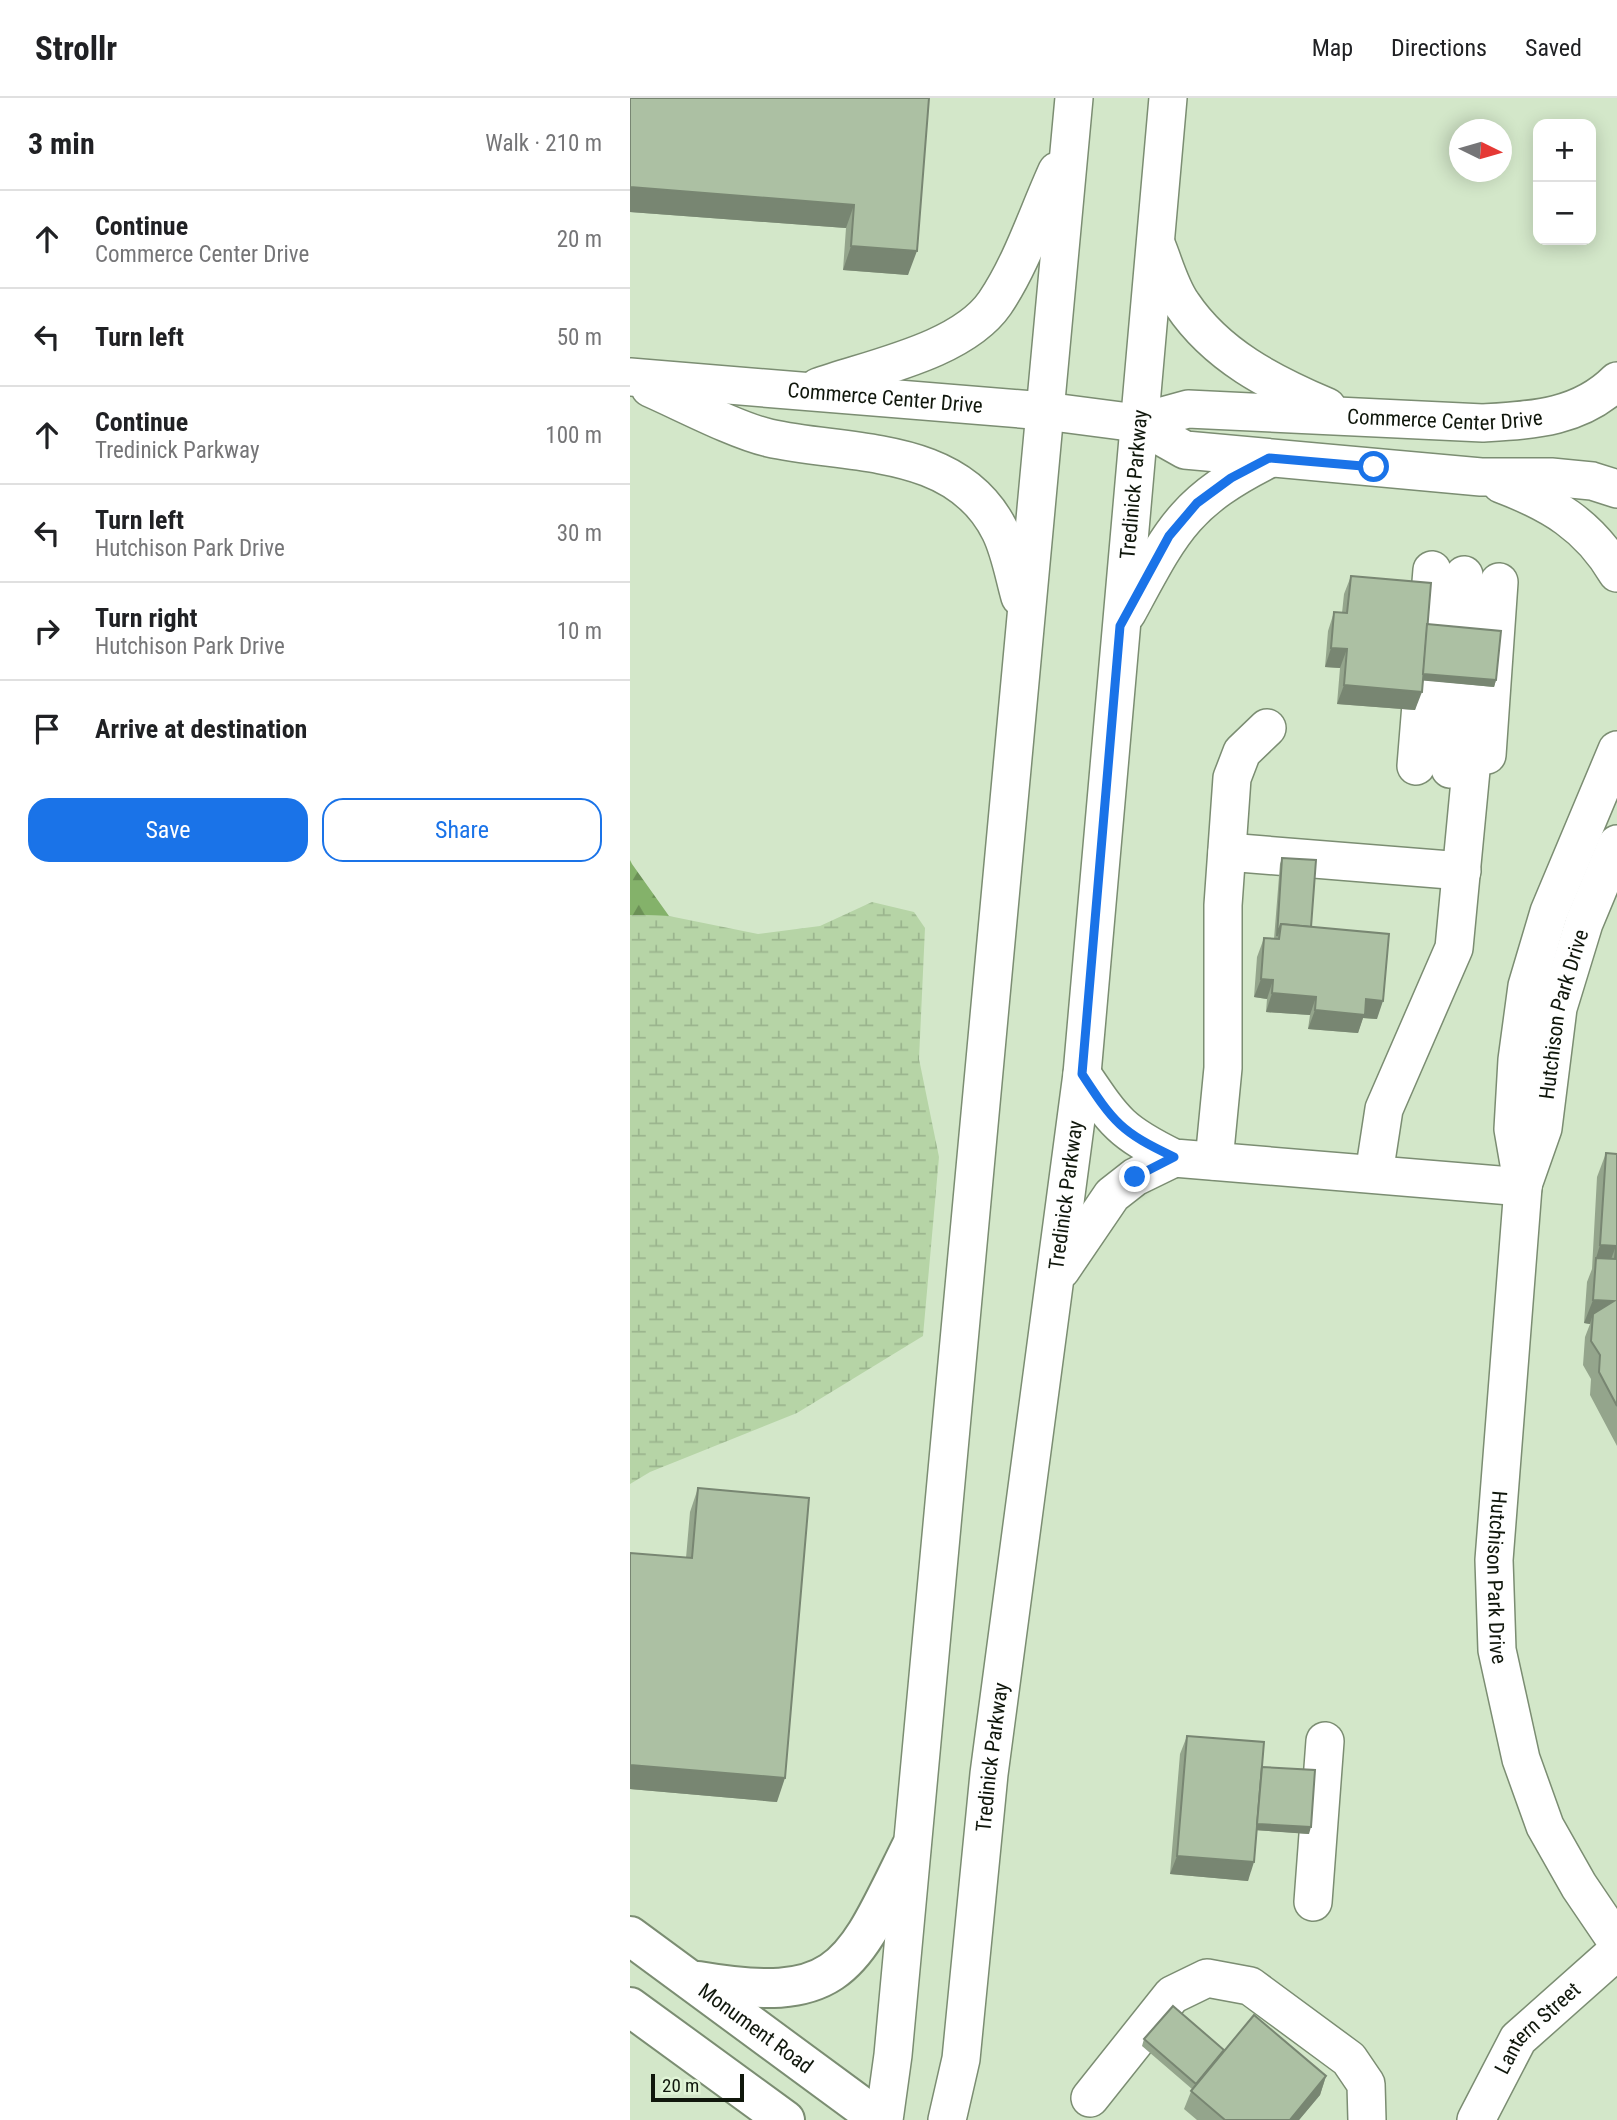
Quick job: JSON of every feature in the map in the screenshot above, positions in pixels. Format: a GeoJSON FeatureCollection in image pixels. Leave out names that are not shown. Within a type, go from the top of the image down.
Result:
{"type":"FeatureCollection","features":[{"type":"Feature","properties":{"kind":"main road"},"geometry":{"type":"LineString","coordinates":[[695,1981],[771,1990],[800,1987],[826,1976],[847,1961],[861,1944],[911,1847]]}},
{"type":"Feature","properties":{"kind":"main road","name":"Monument Road"},"geometry":{"type":"LineString","coordinates":[[630,1936],[882,2120]]}},
{"type":"Feature","properties":{"kind":"main road"},"geometry":{"type":"LineString","coordinates":[[630,2007],[785,2120]]}},
{"type":"Feature","properties":{"kind":"street"},"geometry":{"type":"LineString","coordinates":[[882,2120],[911,1847],[1074,98]]}},
{"type":"Feature","properties":{"kind":"street","name":"Tredinick Parkway"},"geometry":{"type":"LineString","coordinates":[[947,2120],[961,2059],[989,1774],[1082,1074],[1137,423],[1168,98]]}},
{"type":"Feature","properties":{"kind":"street"},"geometry":{"type":"LineString","coordinates":[[804,391],[926,350],[953,339],[973,326],[994,305],[1012,275],[1069,144]]}},
{"type":"Feature","properties":{"kind":"street"},"geometry":{"type":"LineString","coordinates":[[1155,241],[1181,303],[1218,346],[1276,384],[1347,416]]}},
{"type":"Feature","properties":{"kind":"street"},"geometry":{"type":"LineString","coordinates":[[630,378],[766,437],[905,459],[959,480],[983,502],[1002,533],[1026,615]]}},
{"type":"Feature","properties":{"kind":"street","name":"Commerce Center Drive"},"geometry":{"type":"LineString","coordinates":[[630,378],[1045,411],[1137,423],[1185,450],[1481,477],[1551,477],[1592,481],[1617,489]]}},
{"type":"Feature","properties":{"kind":"street","name":"Commerce Center Drive"},"geometry":{"type":"LineString","coordinates":[[1137,423],[1188,409],[1483,423],[1529,421],[1572,412],[1603,395],[1617,382]]}},
{"type":"Feature","properties":{"kind":"street"},"geometry":{"type":"LineString","coordinates":[[1120,626],[1169,536],[1197,503],[1231,478],[1269,458]]}},
{"type":"Feature","properties":{"kind":"street"},"geometry":{"type":"LineString","coordinates":[[1481,477],[1545,501],[1600,546],[1617,573]]}},
{"type":"Feature","properties":{"kind":"street"},"geometry":{"type":"LineString","coordinates":[[1374,1174],[1384,1109],[1454,948],[1462,871],[1454,766],[1465,576],[1454,766]]}},
{"type":"Feature","properties":{"kind":"street"},"geometry":{"type":"LineString","coordinates":[[1214,1161],[1223,1068],[1222,1003],[1232,778],[1242,752],[1267,728]]}},
{"type":"Feature","properties":{"kind":"street","name":"Hutchison Park Drive"},"geometry":{"type":"LineString","coordinates":[[1617,750],[1549,912],[1527,986],[1517,1060],[1513,1129],[1523,1187],[1494,1560],[1497,1650],[1521,1759],[1545,1826],[1617,1942]]}},
{"type":"Feature","properties":{"kind":"street","name":"Hutchison Park Drive"},"geometry":{"type":"LineString","coordinates":[[1523,1187],[1543,1128],[1558,1008],[1584,923],[1617,844]]}},
{"type":"Feature","properties":{"kind":"street"},"geometry":{"type":"LineString","coordinates":[[1227,852],[1462,871]]}},
{"type":"Feature","properties":{"kind":"street"},"geometry":{"type":"LineString","coordinates":[[1082,1074],[1114,1121],[1135,1139],[1174,1157],[1523,1187]]}},
{"type":"Feature","properties":{"kind":"street"},"geometry":{"type":"LineString","coordinates":[[1057,1276],[1112,1195],[1135,1177],[1174,1157]]}},
{"type":"Feature","properties":{"kind":"street"},"geometry":{"type":"LineString","coordinates":[[1313,1902],[1325,1741]]}},
{"type":"Feature","properties":{"kind":"street","name":"Lantern Street"},"geometry":{"type":"LineString","coordinates":[[1476,2120],[1518,2039],[1617,1951]]}},
{"type":"Feature","properties":{"kind":"street"},"geometry":{"type":"LineString","coordinates":[[1090,2098],[1172,1995],[1207,1978],[1250,1986],[1349,2059],[1366,2084],[1367,2120]]}},
{"type":"Feature","properties":{"kind":"green space"},"geometry":{"type":"Polygon","coordinates":[[[630,860],[632,864],[669,916],[630,915],[630,860]]]}},
{"type":"Feature","properties":{"kind":"green space"},"geometry":{"type":"Polygon","coordinates":[[[872,902],[914,912],[925,928],[919,1059],[939,1157],[923,1336],[797,1413],[650,1472],[630,1484],[630,915],[669,916],[758,934],[820,926],[872,902]]]}},
{"type":"Feature","properties":{"kind":"building"},"geometry":{"type":"Polygon","coordinates":[[[630,98],[929,98],[917,251],[851,246],[854,205],[630,187],[630,98]]]}},
{"type":"Feature","properties":{"kind":"building"},"geometry":{"type":"Polygon","coordinates":[[[1351,576],[1431,583],[1422,692],[1344,685],[1347,649],[1331,648],[1334,612],[1347,613],[1351,576]]]}},
{"type":"Feature","properties":{"kind":"building"},"geometry":{"type":"Polygon","coordinates":[[[1427,624],[1501,631],[1496,680],[1423,674],[1427,624]]]}},
{"type":"Feature","properties":{"kind":"building"},"geometry":{"type":"Polygon","coordinates":[[[1282,858],[1316,860],[1311,927],[1281,924],[1277,936],[1282,858]]]}},
{"type":"Feature","properties":{"kind":"building"},"geometry":{"type":"Polygon","coordinates":[[[1281,924],[1389,934],[1383,1001],[1366,999],[1365,1015],[1315,1010],[1316,997],[1272,993],[1273,980],[1261,979],[1264,938],[1279,939],[1281,924]]]}},
{"type":"Feature","properties":{"kind":"building"},"geometry":{"type":"Polygon","coordinates":[[[1606,1153],[1617,1154],[1617,1406],[1599,1372],[1600,1355],[1591,1341],[1593,1314],[1614,1301],[1593,1300],[1596,1258],[1615,1259],[1616,1246],[1600,1245],[1606,1153]]]}},
{"type":"Feature","properties":{"kind":"building"},"geometry":{"type":"Polygon","coordinates":[[[698,1488],[809,1498],[785,1778],[630,1765],[630,1553],[692,1558],[698,1488]]]}},
{"type":"Feature","properties":{"kind":"building"},"geometry":{"type":"Polygon","coordinates":[[[1187,1736],[1264,1742],[1254,1862],[1177,1856],[1187,1736]]]}},
{"type":"Feature","properties":{"kind":"building"},"geometry":{"type":"Polygon","coordinates":[[[1262,1767],[1315,1770],[1311,1827],[1257,1824],[1262,1767]]]}},
{"type":"Feature","properties":{"kind":"building"},"geometry":{"type":"Polygon","coordinates":[[[1173,2006],[1224,2050],[1196,2084],[1144,2039],[1173,2006]]]}},
{"type":"Feature","properties":{"kind":"building"},"geometry":{"type":"Polygon","coordinates":[[[1254,2015],[1326,2076],[1290,2120],[1225,2120],[1191,2091],[1254,2015]]]}},
{"type":"Feature","properties":{"kind":"route"},"geometry":{"type":"LineString","coordinates":[[1135,1177],[1174,1157],[1135,1139],[1114,1121],[1082,1074],[1120,626],[1169,536],[1197,503],[1231,478],[1269,458],[1374,467]]}}]}
